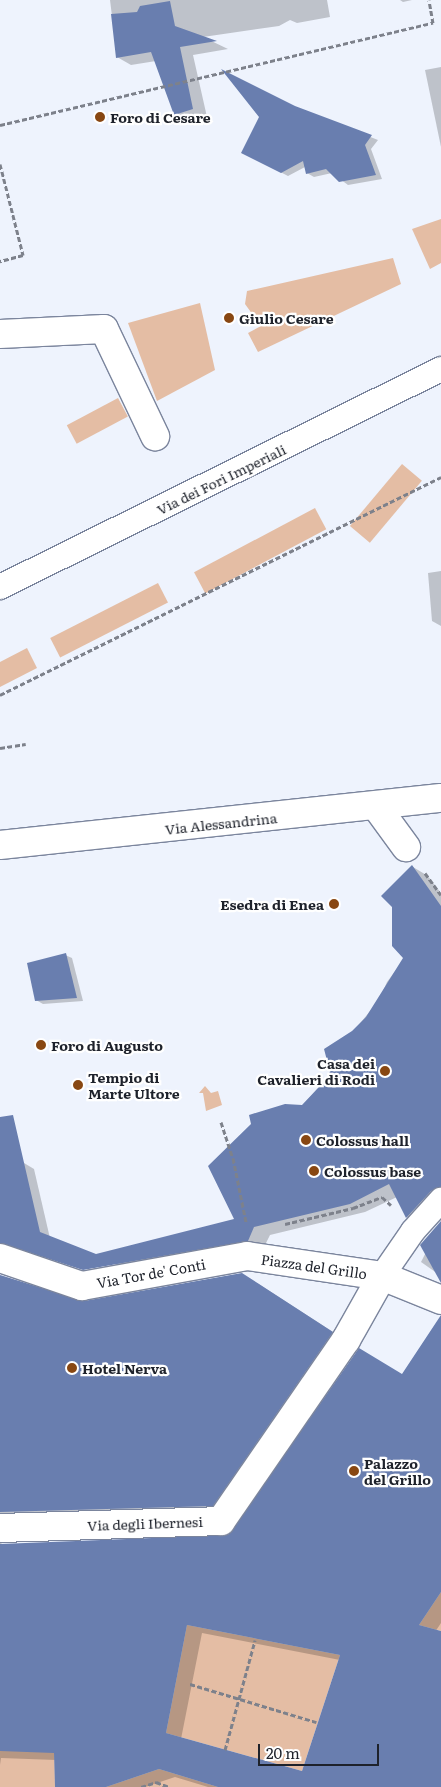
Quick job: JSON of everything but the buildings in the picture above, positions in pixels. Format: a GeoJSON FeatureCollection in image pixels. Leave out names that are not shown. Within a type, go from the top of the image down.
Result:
{"type":"FeatureCollection","features":[{"type":"Feature","properties":{"kind":"street"},"geometry":{"type":"LineString","coordinates":[[0,334],[104,329],[155,436]]}},
{"type":"Feature","properties":{"kind":"street","name":"Via Alessandrina"},"geometry":{"type":"LineString","coordinates":[[0,845],[441,798]]}},
{"type":"Feature","properties":{"kind":"street"},"geometry":{"type":"LineString","coordinates":[[376,806],[406,847]]}},
{"type":"Feature","properties":{"kind":"street","name":"Piazza del Grillo"},"geometry":{"type":"LineString","coordinates":[[246,1256],[382,1276],[441,1300]]}},
{"type":"Feature","properties":{"kind":"street","name":"Via Tor de' Conti"},"geometry":{"type":"LineString","coordinates":[[0,1258],[82,1286],[246,1256]]}},
{"type":"Feature","properties":{"kind":"street","name":"Piazza del Grillo"},"geometry":{"type":"LineString","coordinates":[[346,1340],[382,1276]]}},
{"type":"Feature","properties":{"kind":"street","name":"Via degli Ibernesi"},"geometry":{"type":"LineString","coordinates":[[0,1528],[221,1521],[346,1340]]}},
{"type":"Feature","properties":{"kind":"lane","name":"Via dei Fori Imperiali"},"geometry":{"type":"LineString","coordinates":[[0,587],[441,369]]}},
{"type":"Feature","properties":{"kind":"lane"},"geometry":{"type":"LineString","coordinates":[[382,1276],[413,1231],[441,1200]]}},
{"type":"Feature","properties":{"kind":"path"},"geometry":{"type":"LineString","coordinates":[[0,125],[433,23],[429,0]]}},
{"type":"Feature","properties":{"kind":"path"},"geometry":{"type":"LineString","coordinates":[[0,164],[23,255],[0,261]]}},
{"type":"Feature","properties":{"kind":"path"},"geometry":{"type":"LineString","coordinates":[[0,694],[441,477]]}},
{"type":"Feature","properties":{"kind":"path"},"geometry":{"type":"LineString","coordinates":[[0,748],[26,744]]}},
{"type":"Feature","properties":{"kind":"path"},"geometry":{"type":"LineString","coordinates":[[221,1122],[233,1158],[245,1216]]}},
{"type":"Feature","properties":{"kind":"path"},"geometry":{"type":"LineString","coordinates":[[282,1225],[354,1208],[382,1197],[392,1207]]}},
{"type":"Feature","properties":{"kind":"path"},"geometry":{"type":"LineString","coordinates":[[225,1750],[255,1640]]}},
{"type":"Feature","properties":{"kind":"path"},"geometry":{"type":"LineString","coordinates":[[190,1684],[316,1722]]}},
{"type":"Feature","properties":{"kind":"path"},"geometry":{"type":"LineString","coordinates":[[141,1787],[156,1782],[169,1787]]}},
{"type":"Feature","properties":{"kind":"shaded area"},"geometry":{"type":"Polygon","coordinates":[[[441,219],[441,263],[430,269],[412,229],[441,219]]]}},
{"type":"Feature","properties":{"kind":"shaded area"},"geometry":{"type":"Polygon","coordinates":[[[393,258],[401,284],[258,352],[248,333],[261,326],[245,304],[247,291],[393,258]]]}},
{"type":"Feature","properties":{"kind":"shaded area"},"geometry":{"type":"Polygon","coordinates":[[[200,303],[215,370],[157,401],[128,323],[200,303]]]}},
{"type":"Feature","properties":{"kind":"shaded area"},"geometry":{"type":"Polygon","coordinates":[[[118,398],[128,417],[77,444],[67,425],[118,398]]]}},
{"type":"Feature","properties":{"kind":"shaded area"},"geometry":{"type":"Polygon","coordinates":[[[402,464],[422,481],[370,543],[350,526],[402,464]]]}},
{"type":"Feature","properties":{"kind":"shaded area"},"geometry":{"type":"Polygon","coordinates":[[[315,508],[326,529],[205,594],[194,572],[315,508]]]}},
{"type":"Feature","properties":{"kind":"shaded area"},"geometry":{"type":"Polygon","coordinates":[[[158,583],[168,603],[60,658],[50,638],[158,583]]]}},
{"type":"Feature","properties":{"kind":"shaded area"},"geometry":{"type":"Polygon","coordinates":[[[27,648],[37,668],[0,687],[0,662],[27,648]]]}},
{"type":"Feature","properties":{"kind":"shaded area"},"geometry":{"type":"Polygon","coordinates":[[[205,1086],[211,1093],[218,1091],[222,1105],[206,1111],[203,1093],[199,1093],[205,1086]]]}},
{"type":"Feature","properties":{"kind":"shaded area"},"geometry":{"type":"Polygon","coordinates":[[[441,1592],[441,1631],[419,1625],[441,1592]]]}},
{"type":"Feature","properties":{"kind":"shaded area"},"geometry":{"type":"Polygon","coordinates":[[[187,1625],[340,1655],[302,1771],[166,1733],[187,1625]]]}},
{"type":"Feature","properties":{"kind":"shaded area"},"geometry":{"type":"Polygon","coordinates":[[[54,1715],[55,1787],[0,1787],[0,1751],[54,1715]]]}},
{"type":"Feature","properties":{"kind":"shaded area"},"geometry":{"type":"Polygon","coordinates":[[[159,1769],[218,1787],[106,1787],[159,1769]]]}},
{"type":"Feature","properties":{"kind":"place","name":"Foro di Cesare"},"geometry":{"type":"Point","coordinates":[100,117]}},
{"type":"Feature","properties":{"kind":"place","name":"Giulio Cesare"},"geometry":{"type":"Point","coordinates":[229,318]}},
{"type":"Feature","properties":{"kind":"place","name":"Esedra di Enea"},"geometry":{"type":"Point","coordinates":[334,904]}},
{"type":"Feature","properties":{"kind":"place","name":"Foro di Augusto"},"geometry":{"type":"Point","coordinates":[41,1045]}},
{"type":"Feature","properties":{"kind":"place","name":"Casa dei Cavalieri di Rodi"},"geometry":{"type":"Point","coordinates":[385,1071]}},
{"type":"Feature","properties":{"kind":"place","name":"Tempio di Marte Ultore"},"geometry":{"type":"Point","coordinates":[78,1085]}},
{"type":"Feature","properties":{"kind":"place","name":"Colossus hall"},"geometry":{"type":"Point","coordinates":[306,1140]}},
{"type":"Feature","properties":{"kind":"place","name":"Colossus base"},"geometry":{"type":"Point","coordinates":[314,1171]}},
{"type":"Feature","properties":{"kind":"place","name":"Hotel Nerva"},"geometry":{"type":"Point","coordinates":[72,1368]}},
{"type":"Feature","properties":{"kind":"place","name":"Palazzo del Grillo"},"geometry":{"type":"Point","coordinates":[354,1471]}}]}
